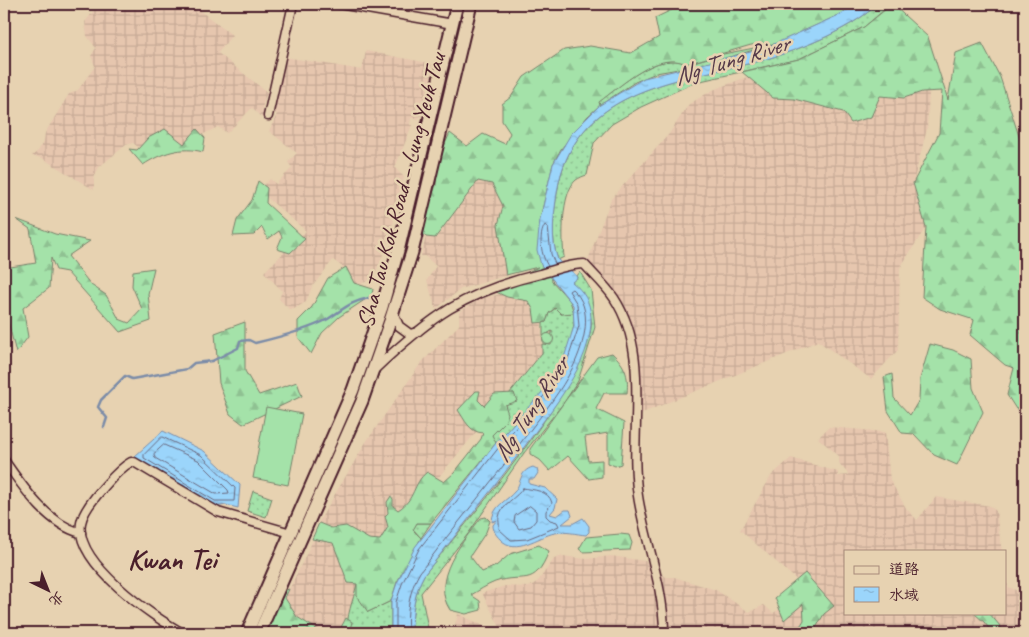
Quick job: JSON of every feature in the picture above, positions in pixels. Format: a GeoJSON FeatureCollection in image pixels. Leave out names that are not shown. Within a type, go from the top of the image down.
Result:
{"type":"FeatureCollection","features":[{"type":"Feature","properties":{"kind":"main road","name":"Sha Tau Kok Road – Lung Yeuk Tau"},"geometry":{"type":"LineString","coordinates":[[247,633],[353,390],[382,307],[399,248],[457,4]]}},
{"type":"Feature","properties":{"kind":"main road","name":"Sha Tau Kok Road – Lung Yeuk Tau"},"geometry":{"type":"LineString","coordinates":[[259,633],[373,372],[416,236],[471,4]]}},
{"type":"Feature","properties":{"kind":"street"},"geometry":{"type":"LineString","coordinates":[[268,116],[293,4]]}},
{"type":"Feature","properties":{"kind":"street"},"geometry":{"type":"LineString","coordinates":[[339,4],[453,24]]}},
{"type":"Feature","properties":{"kind":"street"},"geometry":{"type":"LineString","coordinates":[[373,372],[416,332],[448,308],[474,294],[501,284],[572,265],[584,264],[615,300],[633,348],[636,383],[637,488],[662,596],[664,633]]}},
{"type":"Feature","properties":{"kind":"street"},"geometry":{"type":"LineString","coordinates":[[393,312],[401,328],[410,334],[416,332]]}},
{"type":"Feature","properties":{"kind":"street"},"geometry":{"type":"LineString","coordinates":[[4,460],[35,501],[63,526],[81,533]]}},
{"type":"Feature","properties":{"kind":"street"},"geometry":{"type":"LineString","coordinates":[[183,633],[148,612],[97,567],[84,545],[81,533],[82,519],[96,496],[131,462],[218,512],[291,533]]}},
{"type":"Feature","properties":{"kind":"shaded area"},"geometry":{"type":"Polygon","coordinates":[[[99,4],[191,4],[232,35],[218,53],[268,93],[262,109],[264,115],[262,118],[252,108],[227,133],[218,127],[184,144],[163,131],[142,150],[133,143],[126,145],[99,167],[94,178],[94,190],[42,158],[32,156],[38,151],[44,141],[45,133],[69,94],[78,90],[95,66],[91,56],[96,48],[87,36],[85,22],[99,4]]]}},
{"type":"Feature","properties":{"kind":"shaded area"},"geometry":{"type":"Polygon","coordinates":[[[405,4],[442,4],[440,9],[405,4]]]}},
{"type":"Feature","properties":{"kind":"shaded area"},"geometry":{"type":"Polygon","coordinates":[[[902,24],[929,93],[927,129],[913,183],[926,227],[900,268],[898,350],[871,379],[818,341],[640,414],[639,382],[616,298],[586,265],[611,199],[669,134],[689,104],[713,90],[744,78],[803,65],[902,24]]]}},
{"type":"Feature","properties":{"kind":"shaded area"},"geometry":{"type":"Polygon","coordinates":[[[366,51],[434,64],[424,113],[418,119],[411,118],[410,125],[412,125],[395,168],[404,177],[390,237],[375,275],[370,280],[351,288],[344,268],[333,260],[312,287],[306,302],[294,309],[289,309],[279,299],[282,291],[264,272],[306,231],[264,195],[263,186],[270,179],[276,184],[292,168],[288,162],[297,153],[269,131],[277,114],[272,112],[285,57],[362,70],[366,51]]]}},
{"type":"Feature","properties":{"kind":"shaded area"},"geometry":{"type":"Polygon","coordinates":[[[478,181],[494,184],[503,206],[498,225],[508,275],[461,289],[436,309],[427,280],[436,266],[425,256],[421,256],[426,237],[436,238],[478,181]]]}},
{"type":"Feature","properties":{"kind":"shaded area"},"geometry":{"type":"Polygon","coordinates":[[[541,284],[542,353],[383,544],[318,523],[366,442],[421,363],[459,325],[459,312],[480,299],[541,284]]]}},
{"type":"Feature","properties":{"kind":"shaded area"},"geometry":{"type":"Polygon","coordinates":[[[829,427],[885,432],[890,480],[906,508],[917,520],[936,497],[990,506],[996,511],[1002,550],[844,550],[844,614],[1006,614],[1006,576],[1008,587],[1025,594],[1025,633],[504,633],[501,629],[482,593],[505,586],[529,587],[538,581],[554,559],[562,556],[587,559],[611,556],[645,561],[666,577],[674,577],[716,590],[749,612],[764,605],[773,613],[793,602],[809,613],[824,604],[740,530],[771,476],[791,458],[838,472],[838,476],[849,475],[839,463],[839,456],[818,438],[829,427]]]}},
{"type":"Feature","properties":{"kind":"shaded area"},"geometry":{"type":"Polygon","coordinates":[[[314,538],[333,543],[357,581],[353,604],[338,633],[320,633],[297,617],[285,598],[314,538]]]}},
{"type":"Feature","properties":{"kind":"shaded area"},"geometry":{"type":"Polygon","coordinates":[[[458,614],[495,631],[497,633],[453,633],[458,614]]]}},
{"type":"Feature","properties":{"kind":"green space"},"geometry":{"type":"Polygon","coordinates":[[[684,4],[857,4],[839,15],[775,44],[751,45],[686,64],[675,61],[652,66],[629,79],[599,102],[600,105],[587,117],[561,149],[553,164],[540,219],[552,281],[570,301],[574,313],[561,314],[555,308],[549,313],[546,322],[535,323],[533,309],[528,301],[507,297],[492,290],[538,267],[506,275],[498,225],[503,206],[492,184],[478,181],[435,238],[426,237],[420,230],[436,185],[437,161],[450,133],[467,146],[483,134],[505,144],[510,133],[502,121],[502,104],[511,97],[524,77],[564,50],[590,46],[631,53],[659,37],[655,18],[684,4]]]}},
{"type":"Feature","properties":{"kind":"green space"},"geometry":{"type":"Polygon","coordinates":[[[878,4],[891,4],[864,27],[799,59],[696,82],[641,107],[612,124],[594,143],[587,175],[576,180],[571,186],[565,205],[563,228],[564,257],[558,260],[553,235],[554,218],[557,193],[566,159],[582,133],[604,112],[630,97],[659,85],[784,54],[851,24],[878,4]]]}},
{"type":"Feature","properties":{"kind":"green space"},"geometry":{"type":"Polygon","coordinates":[[[892,4],[928,37],[948,100],[956,53],[982,43],[1000,77],[1025,155],[1025,406],[1016,409],[1007,395],[1014,368],[1005,365],[970,335],[974,320],[940,309],[922,297],[926,227],[913,183],[939,133],[942,91],[922,92],[904,98],[880,96],[871,117],[851,123],[843,112],[794,99],[773,98],[742,72],[799,59],[864,27],[892,4]]]}},
{"type":"Feature","properties":{"kind":"green space"},"geometry":{"type":"Polygon","coordinates":[[[775,44],[701,65],[656,73],[635,82],[600,105],[598,102],[640,72],[664,62],[676,61],[687,64],[718,55],[775,44]]]}},
{"type":"Feature","properties":{"kind":"green space"},"geometry":{"type":"Polygon","coordinates":[[[165,129],[184,144],[197,129],[205,138],[203,152],[180,150],[164,154],[143,165],[129,149],[137,150],[148,138],[165,129]]]}},
{"type":"Feature","properties":{"kind":"green space"},"geometry":{"type":"Polygon","coordinates":[[[258,181],[267,188],[266,203],[305,239],[290,253],[277,249],[282,237],[279,231],[268,239],[262,227],[254,235],[233,236],[237,220],[252,200],[258,181]]]}},
{"type":"Feature","properties":{"kind":"green space"},"geometry":{"type":"Polygon","coordinates":[[[16,219],[55,234],[90,241],[68,256],[91,285],[106,295],[119,319],[129,323],[142,309],[132,286],[133,271],[154,268],[148,294],[151,321],[120,332],[67,272],[56,270],[51,258],[49,288],[23,308],[28,337],[16,353],[4,305],[4,268],[36,263],[30,229],[16,219]]]}},
{"type":"Feature","properties":{"kind":"green space"},"geometry":{"type":"Polygon","coordinates":[[[346,267],[354,283],[373,289],[372,295],[339,317],[322,333],[311,354],[298,337],[298,321],[312,307],[328,278],[346,267]]]}},
{"type":"Feature","properties":{"kind":"green space"},"geometry":{"type":"Polygon","coordinates":[[[580,272],[591,290],[595,327],[578,381],[565,401],[524,453],[468,534],[421,593],[429,633],[412,633],[414,603],[424,575],[524,450],[551,411],[573,374],[588,343],[590,314],[572,282],[580,272]]]}},
{"type":"Feature","properties":{"kind":"green space"},"geometry":{"type":"Polygon","coordinates":[[[556,308],[561,314],[574,313],[573,333],[568,351],[549,384],[496,443],[490,432],[514,393],[509,394],[542,353],[542,344],[551,345],[552,331],[543,336],[543,323],[546,322],[549,313],[556,308]]]}},
{"type":"Feature","properties":{"kind":"green space"},"geometry":{"type":"Polygon","coordinates":[[[245,322],[245,371],[259,395],[297,382],[302,396],[243,424],[230,414],[219,383],[215,333],[245,322]]]}},
{"type":"Feature","properties":{"kind":"green space"},"geometry":{"type":"Polygon","coordinates":[[[548,333],[554,339],[548,345],[542,339],[548,333]]]}},
{"type":"Feature","properties":{"kind":"green space"},"geometry":{"type":"Polygon","coordinates":[[[930,344],[953,350],[971,359],[973,388],[983,412],[957,465],[934,455],[914,434],[902,433],[888,411],[884,377],[892,374],[894,398],[910,415],[919,400],[920,379],[930,344]]]}},
{"type":"Feature","properties":{"kind":"green space"},"geometry":{"type":"Polygon","coordinates":[[[612,353],[625,371],[627,393],[604,393],[596,409],[624,423],[621,464],[615,466],[608,463],[608,433],[585,437],[588,461],[602,460],[602,477],[589,479],[568,456],[550,471],[540,460],[530,454],[530,449],[597,357],[612,353]]]}},
{"type":"Feature","properties":{"kind":"green space"},"geometry":{"type":"Polygon","coordinates":[[[476,391],[480,391],[478,400],[484,406],[494,394],[514,393],[517,401],[505,405],[508,414],[505,422],[492,435],[496,443],[431,523],[417,523],[413,530],[421,538],[397,582],[391,601],[368,612],[357,596],[357,584],[348,583],[333,543],[312,539],[319,523],[331,528],[346,526],[369,539],[380,540],[388,527],[385,516],[388,513],[387,502],[391,496],[393,506],[398,510],[408,501],[419,481],[427,472],[444,482],[454,473],[481,439],[483,433],[471,428],[458,410],[476,391]]]}},
{"type":"Feature","properties":{"kind":"green space"},"geometry":{"type":"Polygon","coordinates":[[[266,407],[302,414],[288,485],[253,478],[266,407]]]}},
{"type":"Feature","properties":{"kind":"green space"},"geometry":{"type":"Polygon","coordinates":[[[253,491],[272,498],[266,517],[247,511],[253,491]]]}},
{"type":"Feature","properties":{"kind":"green space"},"geometry":{"type":"Polygon","coordinates":[[[486,517],[490,521],[486,532],[470,556],[482,572],[496,566],[510,554],[539,545],[549,551],[544,563],[533,575],[495,582],[471,595],[480,601],[481,610],[466,614],[450,610],[445,598],[446,574],[465,538],[481,518],[486,517]]]}},
{"type":"Feature","properties":{"kind":"green space"},"geometry":{"type":"Polygon","coordinates":[[[417,523],[431,523],[421,538],[413,529],[417,523]]]}},
{"type":"Feature","properties":{"kind":"green space"},"geometry":{"type":"Polygon","coordinates":[[[629,535],[632,543],[630,550],[583,552],[579,549],[586,537],[629,535]]]}},
{"type":"Feature","properties":{"kind":"green space"},"geometry":{"type":"Polygon","coordinates":[[[805,573],[834,606],[824,614],[813,633],[796,633],[804,620],[803,604],[784,620],[775,598],[805,573]]]}},
{"type":"Feature","properties":{"kind":"green space"},"geometry":{"type":"Polygon","coordinates":[[[357,584],[368,612],[391,601],[391,633],[347,633],[349,615],[357,584]]]}},
{"type":"Feature","properties":{"kind":"green space"},"geometry":{"type":"Polygon","coordinates":[[[289,589],[285,598],[297,617],[323,633],[264,633],[283,591],[289,589]]]}},
{"type":"Feature","properties":{"kind":"green space"},"geometry":{"type":"Polygon","coordinates":[[[975,614],[990,614],[1006,633],[992,633],[975,614]]]}},
{"type":"Feature","properties":{"kind":"green space"},"geometry":{"type":"Polygon","coordinates":[[[346,618],[352,622],[349,633],[338,633],[346,618]]]}},
{"type":"Feature","properties":{"kind":"water","name":"Ng Tung River"},"geometry":{"type":"Polygon","coordinates":[[[857,4],[878,4],[851,24],[784,54],[659,85],[630,97],[604,112],[582,133],[566,159],[557,193],[553,235],[558,260],[576,275],[577,278],[572,282],[580,289],[588,302],[591,317],[590,334],[585,352],[568,386],[546,418],[424,575],[414,603],[412,633],[391,633],[391,601],[397,583],[415,547],[496,443],[544,390],[562,364],[574,326],[573,305],[541,265],[537,250],[540,219],[553,164],[571,134],[600,105],[644,78],[763,49],[839,15],[857,4]]]}},
{"type":"Feature","properties":{"kind":"water"},"geometry":{"type":"Polygon","coordinates":[[[163,431],[204,451],[240,485],[238,508],[226,505],[215,507],[139,461],[135,456],[163,431]]]}},
{"type":"Feature","properties":{"kind":"water"},"geometry":{"type":"Polygon","coordinates":[[[533,467],[537,469],[538,473],[534,479],[529,479],[529,484],[545,488],[557,499],[555,508],[550,514],[557,516],[565,510],[570,510],[572,516],[562,524],[572,524],[583,518],[589,526],[589,532],[586,535],[567,532],[555,533],[527,544],[513,546],[506,544],[497,536],[493,525],[497,520],[492,522],[494,512],[512,495],[525,471],[533,467]]]}},
{"type":"Feature","properties":{"kind":"waterway"},"geometry":{"type":"LineString","coordinates":[[104,427],[107,418],[98,407],[101,400],[125,376],[132,379],[187,369],[194,363],[212,361],[238,348],[240,341],[249,340],[255,343],[303,330],[321,323],[351,304],[369,298]]}},
{"type":"Feature","properties":{"kind":"district","name":"Kwan Tei"},"geometry":{"type":"Point","coordinates":[172,559]}}]}
